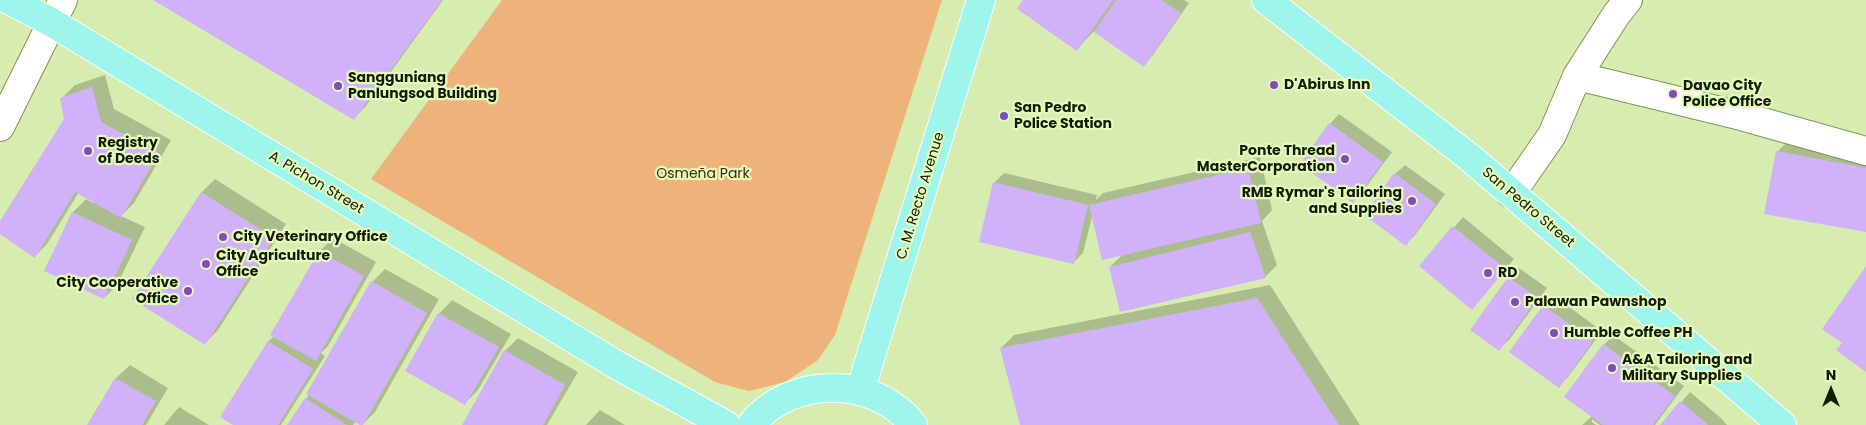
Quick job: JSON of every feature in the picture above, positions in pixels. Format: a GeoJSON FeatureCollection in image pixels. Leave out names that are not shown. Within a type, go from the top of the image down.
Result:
{"type":"FeatureCollection","features":[{"type":"Feature","properties":{"kind":"main road","name":"A. Pichon Street"},"geometry":{"type":"LineString","coordinates":[[10,0],[57,11],[615,364],[726,425]]}},
{"type":"Feature","properties":{"kind":"main road","name":"C. M. Recto Avenue"},"geometry":{"type":"LineString","coordinates":[[860,391],[981,0]]}},
{"type":"Feature","properties":{"kind":"main road","name":"San Pedro Street"},"geometry":{"type":"LineString","coordinates":[[1266,0],[1428,125],[1511,194],[1773,421]]}},
{"type":"Feature","properties":{"kind":"main road"},"geometry":{"type":"LineString","coordinates":[[751,425],[769,407],[786,398],[804,391],[822,388],[860,391],[879,398],[896,409],[913,425]]}},
{"type":"Feature","properties":{"kind":"street"},"geometry":{"type":"LineString","coordinates":[[1511,194],[1552,135],[1577,76],[1616,15],[1628,0]]}},
{"type":"Feature","properties":{"kind":"street"},"geometry":{"type":"LineString","coordinates":[[0,127],[57,11]]}},
{"type":"Feature","properties":{"kind":"street"},"geometry":{"type":"LineString","coordinates":[[1577,76],[1741,116],[1866,151]]}},
{"type":"Feature","properties":{"kind":"green space","name":"Osmeña Park"},"geometry":{"type":"Polygon","coordinates":[[[502,0],[942,0],[835,335],[818,360],[785,382],[749,391],[715,382],[371,179],[502,0]]]}},
{"type":"Feature","properties":{"kind":"building","name":"Sangguniang Panlungsod Building"},"geometry":{"type":"Polygon","coordinates":[[[153,0],[442,0],[354,120],[153,0]]]}},
{"type":"Feature","properties":{"kind":"building"},"geometry":{"type":"Polygon","coordinates":[[[1023,0],[1113,0],[1077,51],[1017,9],[1023,0]]]}},
{"type":"Feature","properties":{"kind":"building"},"geometry":{"type":"Polygon","coordinates":[[[1116,0],[1161,0],[1181,13],[1144,67],[1094,32],[1116,0]]]}},
{"type":"Feature","properties":{"kind":"building"},"geometry":{"type":"Polygon","coordinates":[[[92,87],[101,122],[159,153],[121,218],[75,192],[35,258],[0,234],[0,221],[64,119],[60,98],[92,87]]]}},
{"type":"Feature","properties":{"kind":"building"},"geometry":{"type":"Polygon","coordinates":[[[1329,123],[1383,162],[1353,203],[1300,164],[1329,123]]]}},
{"type":"Feature","properties":{"kind":"building"},"geometry":{"type":"Polygon","coordinates":[[[1776,151],[1866,168],[1866,232],[1764,214],[1776,151]]]}},
{"type":"Feature","properties":{"kind":"building"},"geometry":{"type":"Polygon","coordinates":[[[1248,168],[1261,223],[1102,260],[1089,205],[1248,168]]]}},
{"type":"Feature","properties":{"kind":"building"},"geometry":{"type":"Polygon","coordinates":[[[1394,173],[1436,204],[1406,246],[1364,215],[1394,173]]]}},
{"type":"Feature","properties":{"kind":"building"},"geometry":{"type":"Polygon","coordinates":[[[993,182],[1088,205],[1074,264],[979,242],[993,182]]]}},
{"type":"Feature","properties":{"kind":"building"},"geometry":{"type":"Polygon","coordinates":[[[201,192],[274,238],[205,345],[132,299],[201,192]]]}},
{"type":"Feature","properties":{"kind":"building"},"geometry":{"type":"Polygon","coordinates":[[[72,212],[132,240],[104,299],[44,271],[72,212]]]}},
{"type":"Feature","properties":{"kind":"building"},"geometry":{"type":"Polygon","coordinates":[[[1452,226],[1506,269],[1472,310],[1419,266],[1452,226]]]}},
{"type":"Feature","properties":{"kind":"building"},"geometry":{"type":"Polygon","coordinates":[[[1250,232],[1266,278],[1120,312],[1109,267],[1250,232]]]}},
{"type":"Feature","properties":{"kind":"building"},"geometry":{"type":"Polygon","coordinates":[[[319,251],[364,276],[316,361],[270,335],[319,251]]]}},
{"type":"Feature","properties":{"kind":"building"},"geometry":{"type":"Polygon","coordinates":[[[1866,266],[1866,372],[1836,350],[1842,343],[1822,329],[1866,266]]]}},
{"type":"Feature","properties":{"kind":"building"},"geometry":{"type":"Polygon","coordinates":[[[1508,277],[1538,298],[1499,351],[1470,330],[1508,277]]]}},
{"type":"Feature","properties":{"kind":"building"},"geometry":{"type":"Polygon","coordinates":[[[371,281],[427,313],[363,425],[360,425],[306,394],[371,281]]]}},
{"type":"Feature","properties":{"kind":"building"},"geometry":{"type":"Polygon","coordinates":[[[1257,298],[1339,425],[1020,425],[1000,348],[1257,298]]]}},
{"type":"Feature","properties":{"kind":"building"},"geometry":{"type":"Polygon","coordinates":[[[1543,305],[1593,341],[1559,388],[1509,352],[1543,305]]]}},
{"type":"Feature","properties":{"kind":"building"},"geometry":{"type":"Polygon","coordinates":[[[438,313],[499,347],[465,405],[405,371],[438,313]]]}},
{"type":"Feature","properties":{"kind":"building"},"geometry":{"type":"Polygon","coordinates":[[[268,341],[313,369],[278,425],[233,425],[220,417],[268,341]]]}},
{"type":"Feature","properties":{"kind":"building"},"geometry":{"type":"Polygon","coordinates":[[[1603,344],[1675,396],[1653,425],[1603,425],[1564,397],[1603,344]]]}},
{"type":"Feature","properties":{"kind":"building"},"geometry":{"type":"Polygon","coordinates":[[[504,350],[565,385],[543,425],[462,425],[504,350]]]}},
{"type":"Feature","properties":{"kind":"building"},"geometry":{"type":"Polygon","coordinates":[[[115,378],[156,401],[142,425],[87,425],[115,378]]]}},
{"type":"Feature","properties":{"kind":"building"},"geometry":{"type":"Polygon","coordinates":[[[305,398],[347,425],[287,425],[305,398]]]}},
{"type":"Feature","properties":{"kind":"building"},"geometry":{"type":"Polygon","coordinates":[[[1680,401],[1708,425],[1660,425],[1680,401]]]}},
{"type":"Feature","properties":{"kind":"place","name":"D'Abirus Inn"},"geometry":{"type":"Point","coordinates":[1274,85]}},
{"type":"Feature","properties":{"kind":"place","name":"Sangguniang Panlungsod Building"},"geometry":{"type":"Point","coordinates":[338,86]}},
{"type":"Feature","properties":{"kind":"place","name":"Davao City Police Office"},"geometry":{"type":"Point","coordinates":[1673,94]}},
{"type":"Feature","properties":{"kind":"place","name":"San Pedro Police Station"},"geometry":{"type":"Point","coordinates":[1004,116]}},
{"type":"Feature","properties":{"kind":"place","name":"Registry of Deeds"},"geometry":{"type":"Point","coordinates":[88,151]}},
{"type":"Feature","properties":{"kind":"place","name":"Ponte Thread MasterCorporation"},"geometry":{"type":"Point","coordinates":[1345,159]}},
{"type":"Feature","properties":{"kind":"place","name":"RMB Rymar's Tailoring and Supplies"},"geometry":{"type":"Point","coordinates":[1412,201]}},
{"type":"Feature","properties":{"kind":"place","name":"City Veterinary Office"},"geometry":{"type":"Point","coordinates":[223,237]}},
{"type":"Feature","properties":{"kind":"place","name":"City Agriculture Office"},"geometry":{"type":"Point","coordinates":[206,264]}},
{"type":"Feature","properties":{"kind":"place","name":"RD"},"geometry":{"type":"Point","coordinates":[1488,273]}},
{"type":"Feature","properties":{"kind":"place","name":"City Cooperative Office"},"geometry":{"type":"Point","coordinates":[188,291]}},
{"type":"Feature","properties":{"kind":"place","name":"Palawan Pawnshop"},"geometry":{"type":"Point","coordinates":[1515,302]}},
{"type":"Feature","properties":{"kind":"place","name":"Humble Coffee PH"},"geometry":{"type":"Point","coordinates":[1554,333]}},
{"type":"Feature","properties":{"kind":"place","name":"A&A Tailoring and Military Supplies"},"geometry":{"type":"Point","coordinates":[1612,368]}}]}
